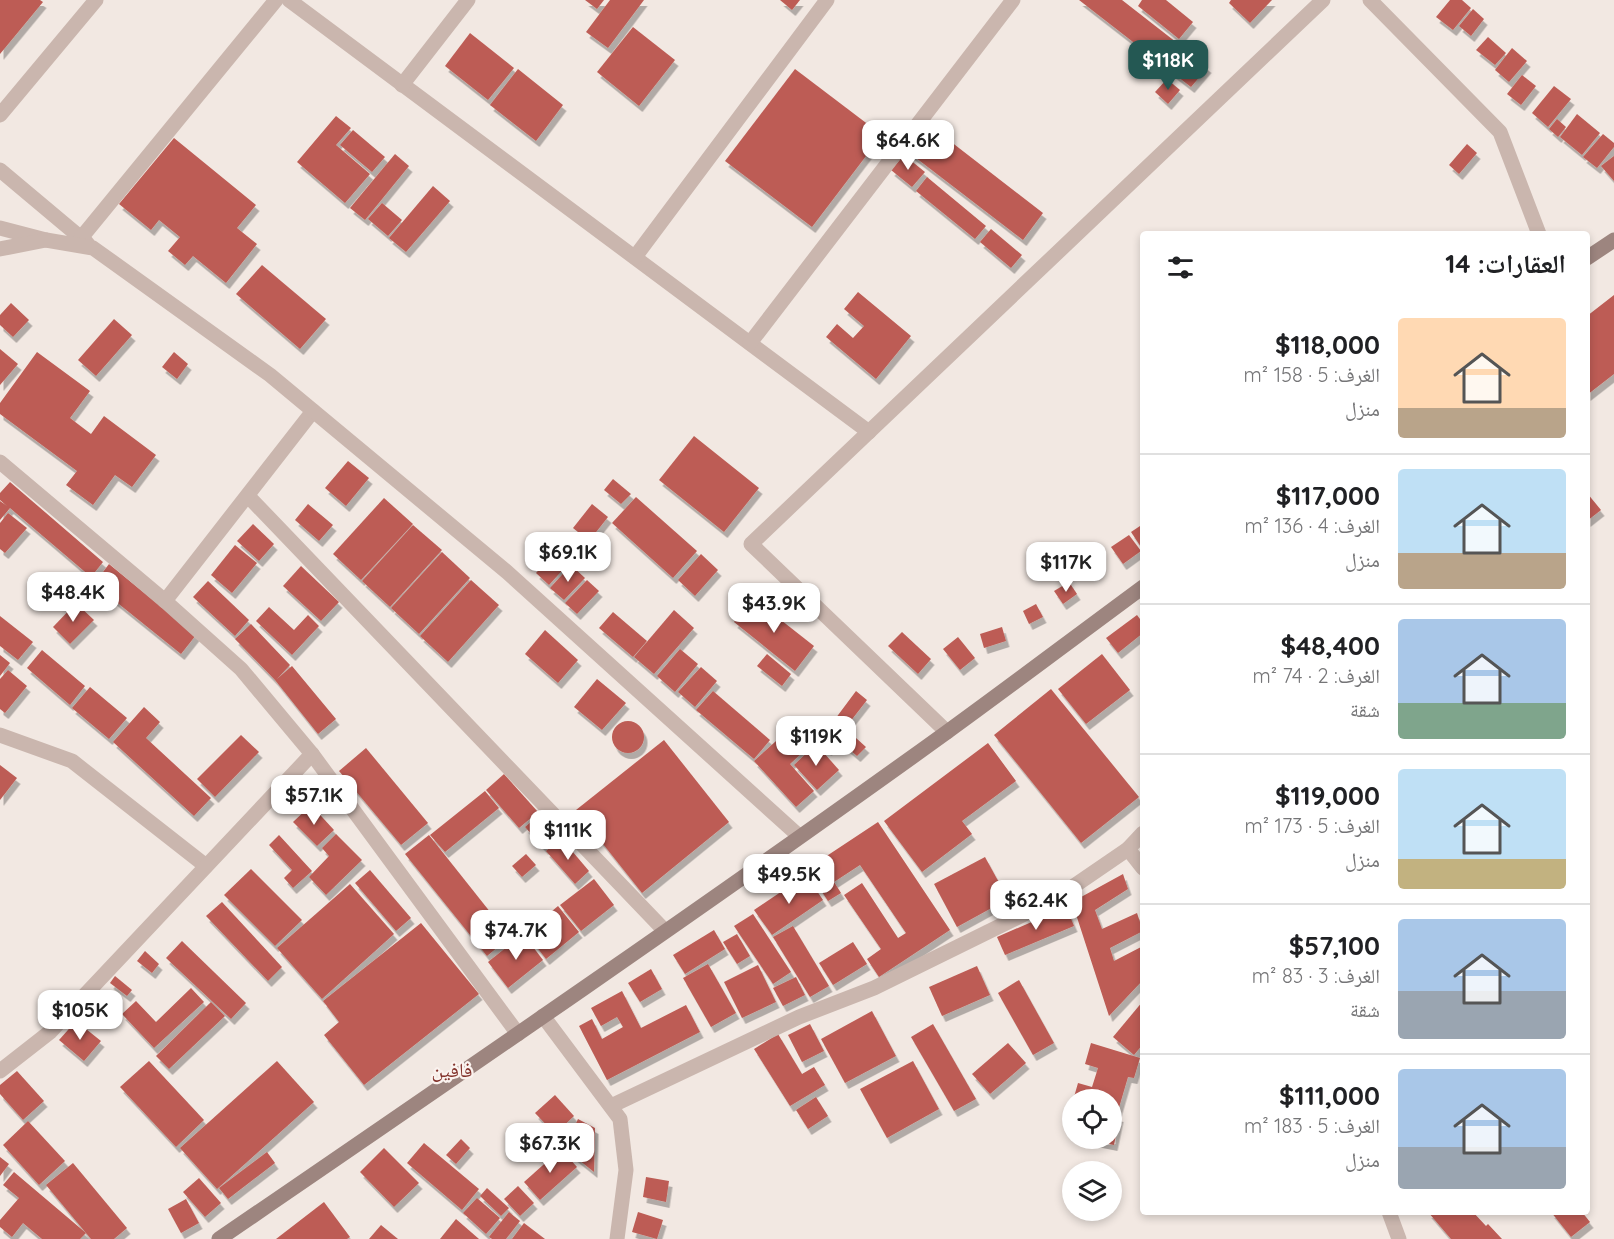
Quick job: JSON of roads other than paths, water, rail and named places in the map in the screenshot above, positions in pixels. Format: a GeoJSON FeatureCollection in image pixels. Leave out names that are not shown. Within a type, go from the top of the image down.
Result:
{"type":"FeatureCollection","features":[{"type":"Feature","properties":{"kind":"main road"},"geometry":{"type":"LineString","coordinates":[[1590,256],[1614,240]]}},
{"type":"Feature","properties":{"kind":"main road"},"geometry":{"type":"LineString","coordinates":[[219,1239],[518,1034],[800,836],[947,732],[1140,589]]}},
{"type":"Feature","properties":{"kind":"street"},"geometry":{"type":"LineString","coordinates":[[0,115],[96,0]]}},
{"type":"Feature","properties":{"kind":"street"},"geometry":{"type":"LineString","coordinates":[[81,238],[276,0]]}},
{"type":"Feature","properties":{"kind":"street"},"geometry":{"type":"LineString","coordinates":[[290,0],[869,432]]}},
{"type":"Feature","properties":{"kind":"street"},"geometry":{"type":"LineString","coordinates":[[402,85],[468,0]]}},
{"type":"Feature","properties":{"kind":"street"},"geometry":{"type":"LineString","coordinates":[[635,258],[827,0]]}},
{"type":"Feature","properties":{"kind":"street"},"geometry":{"type":"LineString","coordinates":[[750,343],[1013,0]]}},
{"type":"Feature","properties":{"kind":"street"},"geometry":{"type":"LineString","coordinates":[[947,732],[751,544],[1323,0]]}},
{"type":"Feature","properties":{"kind":"street"},"geometry":{"type":"LineString","coordinates":[[1370,0],[1500,132],[1538,231]]}},
{"type":"Feature","properties":{"kind":"street"},"geometry":{"type":"LineString","coordinates":[[0,170],[93,248],[270,375],[314,411],[507,572],[800,836]]}},
{"type":"Feature","properties":{"kind":"street"},"geometry":{"type":"LineString","coordinates":[[0,228],[46,240],[93,248]]}},
{"type":"Feature","properties":{"kind":"street"},"geometry":{"type":"LineString","coordinates":[[0,249],[46,240]]}},
{"type":"Feature","properties":{"kind":"street"},"geometry":{"type":"LineString","coordinates":[[165,601],[314,411]]}},
{"type":"Feature","properties":{"kind":"street"},"geometry":{"type":"LineString","coordinates":[[0,462],[165,601],[241,669],[312,754],[518,1034]]}},
{"type":"Feature","properties":{"kind":"street"},"geometry":{"type":"LineString","coordinates":[[248,496],[664,931]]}},
{"type":"Feature","properties":{"kind":"street"},"geometry":{"type":"LineString","coordinates":[[0,735],[72,760],[206,866]]}},
{"type":"Feature","properties":{"kind":"street"},"geometry":{"type":"LineString","coordinates":[[0,1071],[51,1032],[312,754]]}},
{"type":"Feature","properties":{"kind":"street"},"geometry":{"type":"LineString","coordinates":[[611,1107],[799,1017],[874,987],[1055,899],[1128,849],[1140,836]]}},
{"type":"Feature","properties":{"kind":"street"},"geometry":{"type":"LineString","coordinates":[[1128,849],[1140,864]]}},
{"type":"Feature","properties":{"kind":"street"},"geometry":{"type":"LineString","coordinates":[[543,1016],[620,1119],[626,1170],[617,1239]]}},
{"type":"Feature","properties":{"kind":"street"},"geometry":{"type":"LineString","coordinates":[[1390,1215],[1399,1239]]}},
{"type":"Feature","properties":{"kind":"district","name":"فافين"},"geometry":{"type":"Point","coordinates":[452,1069]}}]}
